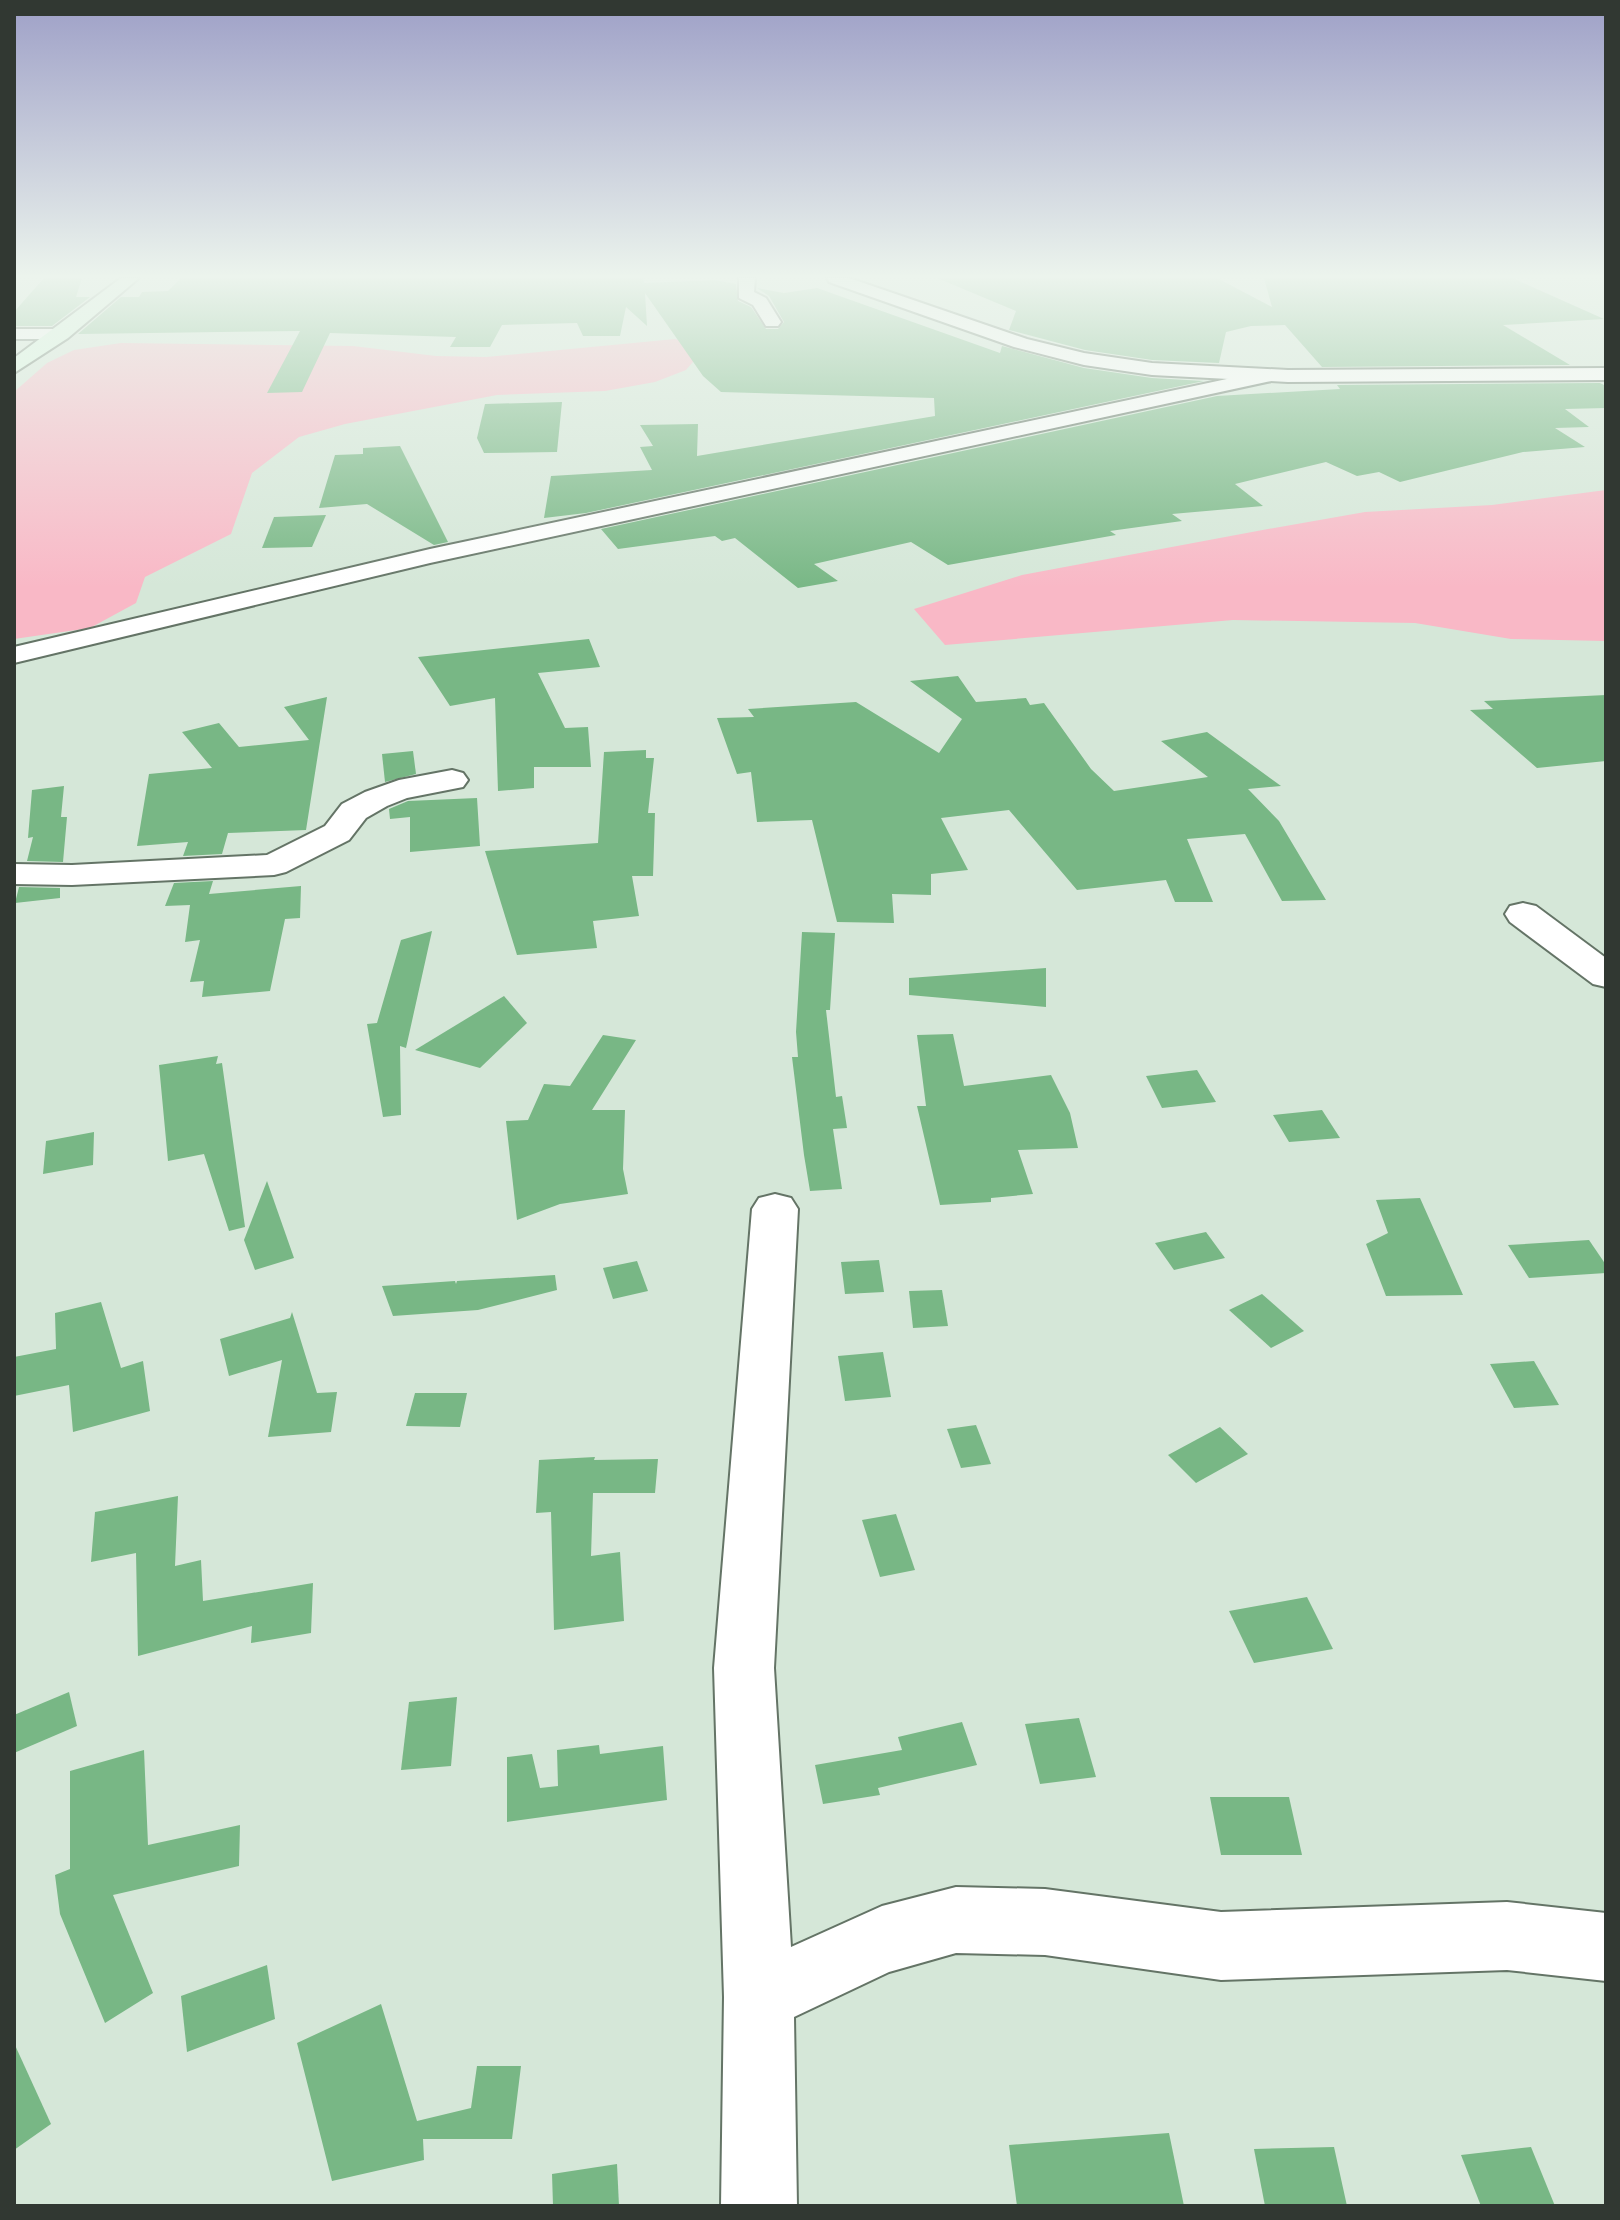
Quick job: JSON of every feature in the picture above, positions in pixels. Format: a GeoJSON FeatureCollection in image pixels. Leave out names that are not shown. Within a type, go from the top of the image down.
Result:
{"type":"FeatureCollection","features":[{"type":"Feature","properties":{"kind":"street"},"geometry":{"type":"LineString","coordinates":[[14,655],[430,556],[1243,382]]}},
{"type":"Feature","properties":{"kind":"street"},"geometry":{"type":"LineString","coordinates":[[14,874],[119,874],[274,865],[337,833],[354,811],[376,799],[399,790],[452,780]]}},
{"type":"Feature","properties":{"kind":"street"},"geometry":{"type":"LineString","coordinates":[[1523,914],[1606,976]]}},
{"type":"Feature","properties":{"kind":"street"},"geometry":{"type":"LineString","coordinates":[[759,2206],[759,1997],[744,1668],[775,1209]]}},
{"type":"Feature","properties":{"kind":"street"},"geometry":{"type":"LineString","coordinates":[[759,1997],[882,1940],[956,1920],[1045,1922],[1221,1946],[1507,1936],[1606,1947]]}},
{"type":"Feature","properties":{"kind":"shaded area"},"geometry":{"type":"Polygon","coordinates":[[[26,382],[656,382],[605,391],[497,395],[345,424],[299,437],[252,473],[231,534],[145,577],[136,603],[90,628],[14,639],[14,392],[26,382]]]}},
{"type":"Feature","properties":{"kind":"shaded area"},"geometry":{"type":"Polygon","coordinates":[[[1606,490],[1606,641],[1511,639],[1415,623],[1233,620],[945,645],[914,609],[1022,575],[1365,512],[1492,505],[1606,490]]]}},
{"type":"Feature","properties":{"kind":"building"},"geometry":{"type":"Polygon","coordinates":[[[273,382],[307,382],[302,392],[267,393],[273,382]]]}},
{"type":"Feature","properties":{"kind":"building"},"geometry":{"type":"Polygon","coordinates":[[[709,382],[1201,382],[586,513],[544,518],[551,476],[652,470],[640,447],[653,446],[640,425],[698,424],[697,456],[935,416],[934,398],[721,392],[709,382]]]}},
{"type":"Feature","properties":{"kind":"building"},"geometry":{"type":"Polygon","coordinates":[[[1600,383],[1606,386],[1606,408],[1565,409],[1589,427],[1555,428],[1585,447],[1523,452],[1400,482],[1379,472],[1357,476],[1326,462],[1235,484],[1263,506],[1172,514],[1182,521],[1110,531],[1116,535],[948,565],[911,542],[814,564],[838,581],[798,588],[735,538],[722,541],[715,536],[618,549],[601,529],[1217,396],[1340,389],[1337,385],[1600,383]]]}},
{"type":"Feature","properties":{"kind":"building"},"geometry":{"type":"Polygon","coordinates":[[[562,402],[557,452],[484,453],[477,438],[485,404],[562,402]]]}},
{"type":"Feature","properties":{"kind":"building"},"geometry":{"type":"Polygon","coordinates":[[[400,446],[448,542],[434,545],[367,504],[319,508],[335,455],[363,454],[363,448],[400,446]]]}},
{"type":"Feature","properties":{"kind":"building"},"geometry":{"type":"Polygon","coordinates":[[[326,515],[312,547],[262,548],[274,517],[326,515]]]}},
{"type":"Feature","properties":{"kind":"building"},"geometry":{"type":"Polygon","coordinates":[[[589,639],[600,667],[538,673],[565,728],[588,727],[591,767],[534,767],[534,788],[498,791],[495,698],[450,706],[418,657],[589,639]]]}},
{"type":"Feature","properties":{"kind":"building"},"geometry":{"type":"Polygon","coordinates":[[[958,676],[976,702],[1026,698],[1030,705],[1044,703],[1091,769],[1114,791],[1208,777],[1161,741],[1207,732],[1281,786],[1248,789],[1279,821],[1326,900],[1282,901],[1245,834],[1187,839],[1213,902],[1175,902],[1166,880],[1077,890],[1009,810],[941,818],[968,870],[931,874],[931,895],[892,894],[894,923],[837,922],[812,820],[757,822],[751,772],[737,774],[717,718],[754,717],[748,709],[856,702],[939,753],[962,719],[910,681],[958,676]]]}},
{"type":"Feature","properties":{"kind":"building"},"geometry":{"type":"Polygon","coordinates":[[[1606,695],[1606,761],[1537,768],[1470,710],[1493,709],[1484,701],[1606,695]]]}},
{"type":"Feature","properties":{"kind":"building"},"geometry":{"type":"Polygon","coordinates":[[[327,697],[306,830],[228,833],[222,854],[183,856],[188,842],[137,846],[149,774],[212,768],[182,732],[219,723],[239,747],[309,740],[284,707],[327,697]]]}},
{"type":"Feature","properties":{"kind":"building"},"geometry":{"type":"Polygon","coordinates":[[[646,750],[646,758],[654,758],[648,813],[655,813],[653,876],[632,876],[639,916],[593,921],[597,948],[517,955],[485,851],[598,843],[604,752],[646,750]]]}},
{"type":"Feature","properties":{"kind":"building"},"geometry":{"type":"Polygon","coordinates":[[[413,751],[416,774],[385,782],[382,754],[413,751]]]}},
{"type":"Feature","properties":{"kind":"building"},"geometry":{"type":"Polygon","coordinates":[[[64,786],[61,817],[67,817],[63,862],[27,861],[33,837],[28,838],[32,790],[64,786]]]}},
{"type":"Feature","properties":{"kind":"building"},"geometry":{"type":"Polygon","coordinates":[[[477,798],[480,846],[410,852],[410,817],[390,819],[389,809],[408,801],[477,798]]]}},
{"type":"Feature","properties":{"kind":"building"},"geometry":{"type":"Polygon","coordinates":[[[213,881],[209,894],[301,886],[300,918],[285,919],[270,991],[202,997],[204,981],[190,982],[200,940],[185,942],[190,905],[165,906],[174,883],[213,881]]]}},
{"type":"Feature","properties":{"kind":"building"},"geometry":{"type":"Polygon","coordinates":[[[19,887],[60,888],[60,898],[15,903],[19,887]]]}},
{"type":"Feature","properties":{"kind":"building"},"geometry":{"type":"Polygon","coordinates":[[[432,931],[406,1048],[400,1046],[401,1115],[383,1117],[367,1024],[377,1023],[401,940],[432,931]]]}},
{"type":"Feature","properties":{"kind":"building"},"geometry":{"type":"Polygon","coordinates":[[[802,932],[835,933],[830,1010],[826,1010],[836,1097],[842,1096],[847,1128],[833,1129],[842,1189],[810,1191],[804,1155],[792,1057],[798,1057],[796,1032],[802,932]]]}},
{"type":"Feature","properties":{"kind":"building"},"geometry":{"type":"Polygon","coordinates":[[[1046,968],[1046,1007],[909,995],[909,978],[1046,968]]]}},
{"type":"Feature","properties":{"kind":"building"},"geometry":{"type":"Polygon","coordinates":[[[504,996],[527,1023],[480,1068],[415,1050],[504,996]]]}},
{"type":"Feature","properties":{"kind":"building"},"geometry":{"type":"Polygon","coordinates":[[[953,1034],[964,1086],[1051,1075],[1070,1113],[1078,1148],[1018,1150],[1033,1194],[991,1198],[991,1202],[940,1205],[917,1106],[926,1106],[917,1035],[953,1034]]]}},
{"type":"Feature","properties":{"kind":"building"},"geometry":{"type":"Polygon","coordinates":[[[603,1035],[636,1040],[592,1110],[625,1110],[623,1169],[628,1194],[560,1204],[517,1220],[506,1121],[528,1120],[544,1084],[570,1086],[603,1035]]]}},
{"type":"Feature","properties":{"kind":"building"},"geometry":{"type":"Polygon","coordinates":[[[218,1056],[216,1064],[222,1063],[245,1227],[229,1231],[204,1154],[168,1161],[159,1065],[218,1056]]]}},
{"type":"Feature","properties":{"kind":"building"},"geometry":{"type":"Polygon","coordinates":[[[1197,1070],[1216,1102],[1162,1108],[1146,1076],[1197,1070]]]}},
{"type":"Feature","properties":{"kind":"building"},"geometry":{"type":"Polygon","coordinates":[[[1322,1110],[1340,1138],[1289,1142],[1273,1115],[1322,1110]]]}},
{"type":"Feature","properties":{"kind":"building"},"geometry":{"type":"Polygon","coordinates":[[[94,1132],[93,1165],[43,1174],[46,1141],[94,1132]]]}},
{"type":"Feature","properties":{"kind":"building"},"geometry":{"type":"Polygon","coordinates":[[[267,1181],[294,1258],[255,1270],[244,1240],[267,1181]]]}},
{"type":"Feature","properties":{"kind":"building"},"geometry":{"type":"Polygon","coordinates":[[[1420,1198],[1463,1295],[1386,1296],[1366,1244],[1388,1233],[1376,1200],[1420,1198]]]}},
{"type":"Feature","properties":{"kind":"building"},"geometry":{"type":"Polygon","coordinates":[[[1206,1232],[1225,1258],[1174,1270],[1155,1243],[1206,1232]]]}},
{"type":"Feature","properties":{"kind":"building"},"geometry":{"type":"Polygon","coordinates":[[[1589,1240],[1606,1265],[1606,1273],[1529,1278],[1508,1245],[1589,1240]]]}},
{"type":"Feature","properties":{"kind":"building"},"geometry":{"type":"Polygon","coordinates":[[[879,1260],[884,1292],[845,1294],[841,1262],[879,1260]]]}},
{"type":"Feature","properties":{"kind":"building"},"geometry":{"type":"Polygon","coordinates":[[[637,1261],[648,1291],[613,1299],[603,1268],[637,1261]]]}},
{"type":"Feature","properties":{"kind":"building"},"geometry":{"type":"Polygon","coordinates":[[[555,1275],[557,1290],[478,1310],[393,1316],[382,1286],[455,1281],[456,1284],[457,1281],[555,1275]]]}},
{"type":"Feature","properties":{"kind":"building"},"geometry":{"type":"Polygon","coordinates":[[[942,1290],[948,1326],[913,1328],[909,1291],[942,1290]]]}},
{"type":"Feature","properties":{"kind":"building"},"geometry":{"type":"Polygon","coordinates":[[[1262,1294],[1304,1331],[1271,1348],[1229,1310],[1262,1294]]]}},
{"type":"Feature","properties":{"kind":"building"},"geometry":{"type":"Polygon","coordinates":[[[101,1302],[121,1368],[143,1361],[150,1411],[73,1432],[69,1385],[14,1396],[14,1357],[56,1349],[55,1313],[101,1302]]]}},
{"type":"Feature","properties":{"kind":"building"},"geometry":{"type":"Polygon","coordinates":[[[292,1312],[317,1393],[337,1392],[331,1432],[268,1437],[282,1360],[229,1376],[220,1339],[290,1318],[292,1312]]]}},
{"type":"Feature","properties":{"kind":"building"},"geometry":{"type":"Polygon","coordinates":[[[883,1352],[891,1397],[845,1401],[838,1356],[883,1352]]]}},
{"type":"Feature","properties":{"kind":"building"},"geometry":{"type":"Polygon","coordinates":[[[1534,1361],[1559,1405],[1514,1408],[1490,1364],[1534,1361]]]}},
{"type":"Feature","properties":{"kind":"building"},"geometry":{"type":"Polygon","coordinates":[[[415,1393],[467,1393],[460,1427],[406,1426],[415,1393]]]}},
{"type":"Feature","properties":{"kind":"building"},"geometry":{"type":"Polygon","coordinates":[[[976,1425],[991,1464],[961,1468],[947,1429],[976,1425]]]}},
{"type":"Feature","properties":{"kind":"building"},"geometry":{"type":"Polygon","coordinates":[[[1220,1427],[1248,1454],[1196,1483],[1168,1455],[1220,1427]]]}},
{"type":"Feature","properties":{"kind":"building"},"geometry":{"type":"Polygon","coordinates":[[[595,1457],[594,1460],[658,1459],[655,1493],[593,1493],[591,1556],[620,1552],[624,1621],[554,1630],[551,1512],[536,1513],[539,1460],[595,1457]]]}},
{"type":"Feature","properties":{"kind":"building"},"geometry":{"type":"Polygon","coordinates":[[[178,1496],[175,1566],[201,1560],[203,1601],[313,1583],[311,1633],[251,1643],[252,1626],[138,1656],[136,1553],[91,1562],[95,1512],[178,1496]]]}},
{"type":"Feature","properties":{"kind":"building"},"geometry":{"type":"Polygon","coordinates":[[[896,1514],[915,1570],[880,1577],[862,1520],[896,1514]]]}},
{"type":"Feature","properties":{"kind":"building"},"geometry":{"type":"Polygon","coordinates":[[[1307,1597],[1333,1649],[1254,1663],[1229,1611],[1307,1597]]]}},
{"type":"Feature","properties":{"kind":"building"},"geometry":{"type":"Polygon","coordinates":[[[69,1692],[77,1726],[14,1753],[14,1715],[69,1692]]]}},
{"type":"Feature","properties":{"kind":"building"},"geometry":{"type":"Polygon","coordinates":[[[457,1697],[451,1766],[401,1770],[409,1702],[457,1697]]]}},
{"type":"Feature","properties":{"kind":"building"},"geometry":{"type":"Polygon","coordinates":[[[1079,1718],[1096,1777],[1040,1784],[1025,1724],[1079,1718]]]}},
{"type":"Feature","properties":{"kind":"building"},"geometry":{"type":"Polygon","coordinates":[[[962,1722],[977,1765],[878,1788],[880,1795],[823,1804],[815,1765],[902,1750],[898,1737],[962,1722]]]}},
{"type":"Feature","properties":{"kind":"building"},"geometry":{"type":"Polygon","coordinates":[[[599,1745],[600,1754],[663,1746],[667,1800],[507,1822],[507,1757],[532,1754],[540,1788],[558,1786],[557,1750],[599,1745]]]}},
{"type":"Feature","properties":{"kind":"building"},"geometry":{"type":"Polygon","coordinates":[[[144,1750],[148,1845],[240,1825],[239,1866],[113,1895],[153,1993],[105,2023],[60,1914],[55,1875],[70,1869],[70,1771],[144,1750]]]}},
{"type":"Feature","properties":{"kind":"building"},"geometry":{"type":"Polygon","coordinates":[[[1210,1797],[1289,1797],[1302,1855],[1221,1855],[1210,1797]]]}},
{"type":"Feature","properties":{"kind":"building"},"geometry":{"type":"Polygon","coordinates":[[[267,1965],[275,2019],[187,2052],[181,1996],[267,1965]]]}},
{"type":"Feature","properties":{"kind":"building"},"geometry":{"type":"Polygon","coordinates":[[[381,2004],[417,2121],[471,2108],[477,2066],[521,2066],[512,2139],[423,2139],[424,2160],[332,2181],[297,2043],[381,2004]]]}},
{"type":"Feature","properties":{"kind":"building"},"geometry":{"type":"Polygon","coordinates":[[[14,2043],[51,2124],[14,2150],[14,2043]]]}},
{"type":"Feature","properties":{"kind":"building"},"geometry":{"type":"Polygon","coordinates":[[[1169,2133],[1184,2206],[1017,2206],[1009,2145],[1169,2133]]]}},
{"type":"Feature","properties":{"kind":"building"},"geometry":{"type":"Polygon","coordinates":[[[1334,2147],[1347,2206],[1265,2206],[1254,2149],[1334,2147]]]}},
{"type":"Feature","properties":{"kind":"building"},"geometry":{"type":"Polygon","coordinates":[[[1531,2147],[1555,2206],[1481,2206],[1461,2155],[1531,2147]]]}},
{"type":"Feature","properties":{"kind":"building"},"geometry":{"type":"Polygon","coordinates":[[[617,2164],[619,2206],[553,2206],[552,2174],[617,2164]]]}}]}
